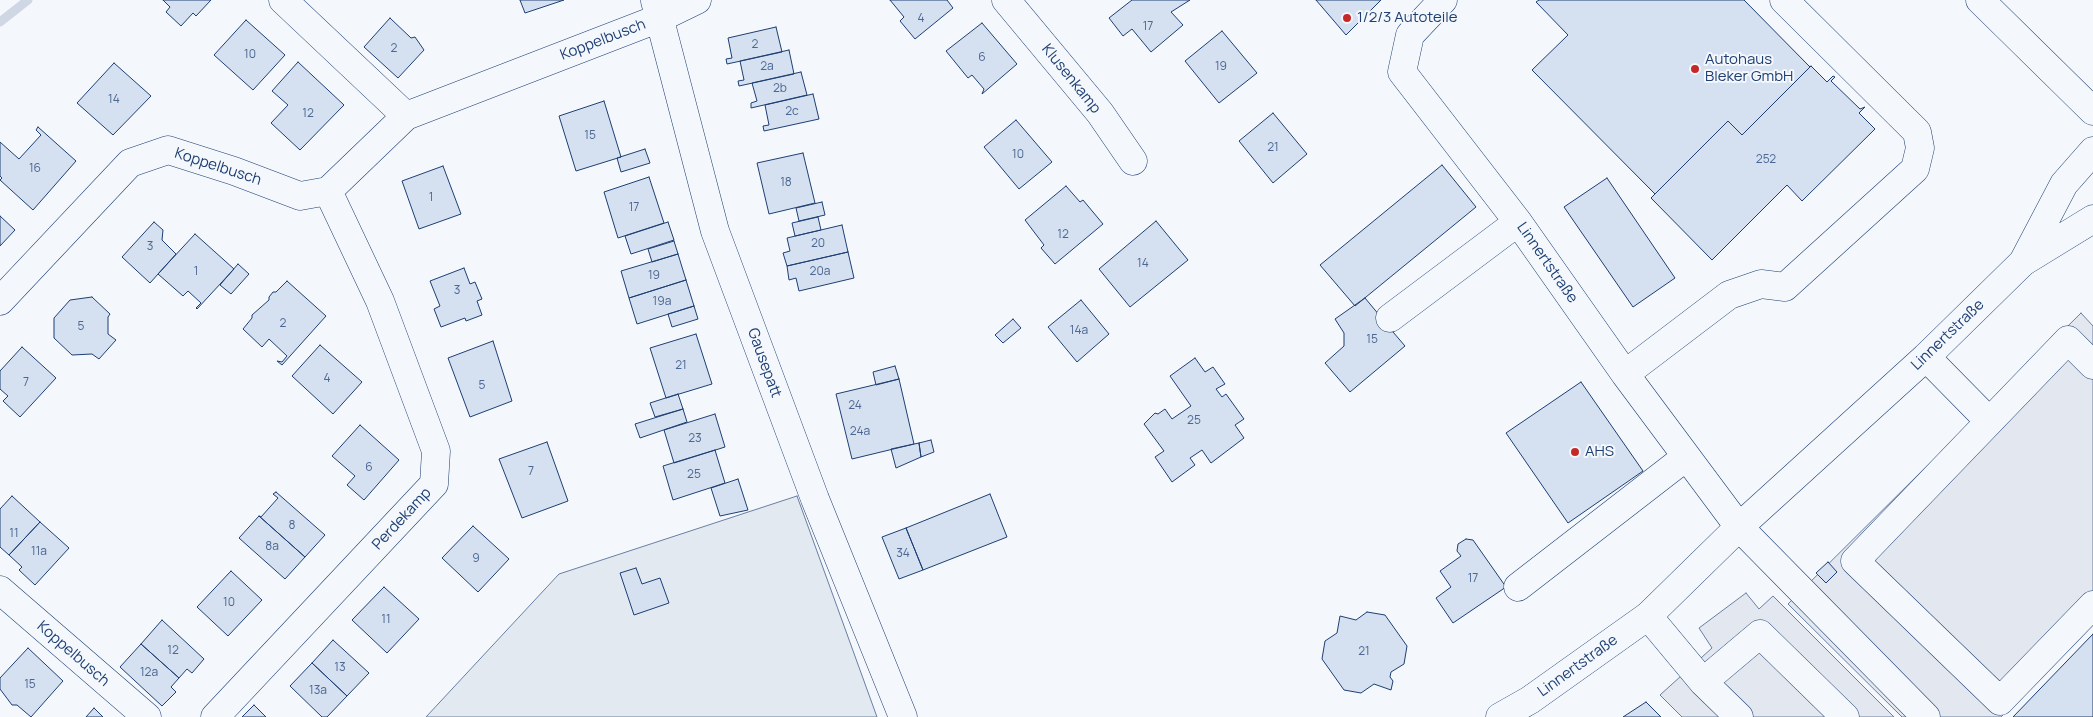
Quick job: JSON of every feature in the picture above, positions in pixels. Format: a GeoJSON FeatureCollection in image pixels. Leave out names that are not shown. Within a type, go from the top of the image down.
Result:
{"type":"FeatureCollection","features":[{"type":"Feature","properties":{"kind":"street"},"geometry":{"type":"LineString","coordinates":[[283,0],[406,116]]}},
{"type":"Feature","properties":{"kind":"street"},"geometry":{"type":"LineString","coordinates":[[657,9],[698,0]]}},
{"type":"Feature","properties":{"kind":"street","name":"Klusenkamp"},"geometry":{"type":"LineString","coordinates":[[1006,0],[1100,113],[1132,161]]}},
{"type":"Feature","properties":{"kind":"street","name":"Linnertstraße"},"geometry":{"type":"LineString","coordinates":[[1443,0],[1410,35],[1402,72],[1518,222],[1625,374],[1739,527]]}},
{"type":"Feature","properties":{"kind":"street"},"geometry":{"type":"LineString","coordinates":[[1625,374],[1729,296],[1761,284],[1785,287],[1914,169],[1920,148],[1917,132],[1784,0]]}},
{"type":"Feature","properties":{"kind":"street"},"geometry":{"type":"LineString","coordinates":[[1980,0],[2093,111]]}},
{"type":"Feature","properties":{"kind":"street","name":"Koppelbusch"},"geometry":{"type":"LineString","coordinates":[[0,301],[130,163],[168,150],[234,171],[300,196],[328,191],[406,116],[657,9]]}},
{"type":"Feature","properties":{"kind":"street","name":"Gausepatt"},"geometry":{"type":"LineString","coordinates":[[657,9],[715,231],[815,499],[903,717]]}},
{"type":"Feature","properties":{"kind":"street","name":"Linnertstraße"},"geometry":{"type":"LineString","coordinates":[[2023,262],[2064,184],[2093,151]]}},
{"type":"Feature","properties":{"kind":"street","name":"Perdekamp"},"geometry":{"type":"LineString","coordinates":[[215,717],[434,484],[436,450],[380,301],[328,191]]}},
{"type":"Feature","properties":{"kind":"street","name":"Linnertstraße"},"geometry":{"type":"LineString","coordinates":[[1500,717],[1530,700],[1648,616],[1739,527],[1926,357],[2023,262],[2093,219]]}},
{"type":"Feature","properties":{"kind":"street"},"geometry":{"type":"LineString","coordinates":[[1390,318],[1518,222]]}},
{"type":"Feature","properties":{"kind":"street"},"geometry":{"type":"LineString","coordinates":[[2093,364],[2068,340],[1855,561],[1992,709],[2093,605]]}},
{"type":"Feature","properties":{"kind":"street"},"geometry":{"type":"LineString","coordinates":[[1926,357],[1989,421]]}},
{"type":"Feature","properties":{"kind":"street"},"geometry":{"type":"LineString","coordinates":[[1518,587],[1686,457]]}},
{"type":"Feature","properties":{"kind":"street"},"geometry":{"type":"LineString","coordinates":[[1739,527],[1926,717]]}},
{"type":"Feature","properties":{"kind":"street","name":"Koppelbusch"},"geometry":{"type":"LineString","coordinates":[[0,590],[147,717]]}},
{"type":"Feature","properties":{"kind":"street"},"geometry":{"type":"LineString","coordinates":[[1648,616],[1703,682],[1739,717]]}},
{"type":"Feature","properties":{"kind":"street"},"geometry":{"type":"LineString","coordinates":[[1703,682],[1760,634],[1845,717]]}},
{"type":"Feature","properties":{"kind":"shaded area"},"geometry":{"type":"Polygon","coordinates":[[[2081,313],[2093,326],[2093,622],[2001,717],[1902,717],[1788,604],[2081,313]]]}},
{"type":"Feature","properties":{"kind":"shaded area"},"geometry":{"type":"Polygon","coordinates":[[[797,496],[877,717],[426,717],[559,574],[797,496]]]}},
{"type":"Feature","properties":{"kind":"shaded area"},"geometry":{"type":"Polygon","coordinates":[[[1746,593],[1759,609],[1773,596],[1894,717],[1682,717],[1660,695],[1712,648],[1699,628],[1746,593]]]}},
{"type":"Feature","properties":{"kind":"building"},"geometry":{"type":"Polygon","coordinates":[[[163,0],[211,0],[196,16],[193,13],[181,26],[166,12],[170,7],[163,0]]]}},
{"type":"Feature","properties":{"kind":"building"},"geometry":{"type":"Polygon","coordinates":[[[520,0],[564,0],[525,13],[520,0]]]}},
{"type":"Feature","properties":{"kind":"building"},"geometry":{"type":"Polygon","coordinates":[[[890,0],[947,0],[953,8],[915,39],[900,21],[904,17],[890,0]]]}},
{"type":"Feature","properties":{"kind":"building"},"geometry":{"type":"Polygon","coordinates":[[[1132,0],[1190,0],[1171,12],[1183,25],[1151,52],[1132,29],[1123,36],[1109,18],[1132,0]]]}},
{"type":"Feature","properties":{"kind":"building","name":"1/2/3 Autoteile"},"geometry":{"type":"Polygon","coordinates":[[[1316,0],[1381,0],[1346,35],[1316,0]]]}},
{"type":"Feature","properties":{"kind":"building"},"geometry":{"type":"Polygon","coordinates":[[[1539,0],[1744,0],[1810,67],[1742,135],[1728,121],[1655,194],[1532,70],[1568,35],[1536,2],[1539,0]]]}},
{"type":"Feature","properties":{"kind":"building"},"geometry":{"type":"Polygon","coordinates":[[[390,18],[411,38],[415,37],[424,50],[398,78],[364,47],[390,18]]]}},
{"type":"Feature","properties":{"kind":"building"},"geometry":{"type":"Polygon","coordinates":[[[246,20],[285,55],[253,90],[214,55],[246,20]]]}},
{"type":"Feature","properties":{"kind":"building"},"geometry":{"type":"Polygon","coordinates":[[[982,23],[1017,64],[982,94],[984,89],[972,75],[968,78],[946,51],[982,23]]]}},
{"type":"Feature","properties":{"kind":"building"},"geometry":{"type":"Polygon","coordinates":[[[776,27],[782,52],[727,64],[726,59],[732,58],[728,38],[776,27]]]}},
{"type":"Feature","properties":{"kind":"building"},"geometry":{"type":"Polygon","coordinates":[[[1222,31],[1257,73],[1219,103],[1185,61],[1222,31]]]}},
{"type":"Feature","properties":{"kind":"building"},"geometry":{"type":"Polygon","coordinates":[[[789,50],[794,74],[739,86],[738,81],[744,80],[740,61],[789,50]]]}},
{"type":"Feature","properties":{"kind":"building"},"geometry":{"type":"Polygon","coordinates":[[[298,62],[344,105],[300,150],[271,123],[288,105],[272,91],[298,62]]]}},
{"type":"Feature","properties":{"kind":"building"},"geometry":{"type":"Polygon","coordinates":[[[114,63],[151,96],[113,135],[77,103],[114,63]]]}},
{"type":"Feature","properties":{"kind":"building"},"geometry":{"type":"Polygon","coordinates":[[[1811,66],[1827,82],[1833,76],[1835,77],[1831,81],[1860,109],[1865,107],[1859,113],[1875,129],[1802,201],[1787,185],[1712,260],[1651,198],[1728,121],[1742,135],[1811,66]]]}},
{"type":"Feature","properties":{"kind":"building"},"geometry":{"type":"Polygon","coordinates":[[[801,72],[807,95],[751,108],[751,103],[757,101],[752,83],[801,72]]]}},
{"type":"Feature","properties":{"kind":"building"},"geometry":{"type":"Polygon","coordinates":[[[813,94],[819,119],[764,131],[763,126],[769,125],[765,105],[813,94]]]}},
{"type":"Feature","properties":{"kind":"building"},"geometry":{"type":"Polygon","coordinates":[[[604,101],[621,157],[576,171],[559,116],[604,101]]]}},
{"type":"Feature","properties":{"kind":"building"},"geometry":{"type":"Polygon","coordinates":[[[1273,113],[1307,154],[1273,183],[1239,141],[1273,113]]]}},
{"type":"Feature","properties":{"kind":"building"},"geometry":{"type":"Polygon","coordinates":[[[1016,120],[1052,162],[1019,189],[984,147],[1016,120]]]}},
{"type":"Feature","properties":{"kind":"building"},"geometry":{"type":"Polygon","coordinates":[[[38,127],[76,161],[33,210],[0,180],[2,178],[0,176],[0,142],[19,159],[41,135],[36,130],[38,127]]]}},
{"type":"Feature","properties":{"kind":"building"},"geometry":{"type":"Polygon","coordinates":[[[645,149],[650,163],[621,172],[617,158],[645,149]]]}},
{"type":"Feature","properties":{"kind":"building"},"geometry":{"type":"Polygon","coordinates":[[[803,153],[815,203],[769,214],[757,163],[803,153]]]}},
{"type":"Feature","properties":{"kind":"building"},"geometry":{"type":"Polygon","coordinates":[[[1442,165],[1476,207],[1355,306],[1320,265],[1442,165]]]}},
{"type":"Feature","properties":{"kind":"building"},"geometry":{"type":"Polygon","coordinates":[[[443,166],[461,214],[419,229],[402,181],[443,166]]]}},
{"type":"Feature","properties":{"kind":"building"},"geometry":{"type":"Polygon","coordinates":[[[649,177],[664,223],[618,238],[604,192],[649,177]]]}},
{"type":"Feature","properties":{"kind":"building"},"geometry":{"type":"Polygon","coordinates":[[[1607,178],[1675,278],[1633,307],[1564,207],[1607,178]]]}},
{"type":"Feature","properties":{"kind":"building"},"geometry":{"type":"Polygon","coordinates":[[[1066,186],[1080,202],[1083,200],[1103,224],[1055,264],[1041,248],[1044,245],[1025,220],[1066,186]]]}},
{"type":"Feature","properties":{"kind":"building"},"geometry":{"type":"Polygon","coordinates":[[[822,202],[825,215],[799,221],[796,208],[822,202]]]}},
{"type":"Feature","properties":{"kind":"building"},"geometry":{"type":"Polygon","coordinates":[[[0,216],[15,230],[0,246],[0,216]]]}},
{"type":"Feature","properties":{"kind":"building"},"geometry":{"type":"Polygon","coordinates":[[[818,217],[821,230],[795,236],[792,223],[818,217]]]}},
{"type":"Feature","properties":{"kind":"building"},"geometry":{"type":"Polygon","coordinates":[[[1156,221],[1188,260],[1130,307],[1099,269],[1156,221]]]}},
{"type":"Feature","properties":{"kind":"building"},"geometry":{"type":"Polygon","coordinates":[[[154,222],[163,230],[162,240],[176,254],[150,283],[122,257],[154,222]]]}},
{"type":"Feature","properties":{"kind":"building"},"geometry":{"type":"Polygon","coordinates":[[[668,222],[674,240],[631,254],[625,236],[668,222]]]}},
{"type":"Feature","properties":{"kind":"building"},"geometry":{"type":"Polygon","coordinates":[[[842,225],[848,252],[787,266],[783,253],[790,251],[787,238],[842,225]]]}},
{"type":"Feature","properties":{"kind":"building"},"geometry":{"type":"Polygon","coordinates":[[[195,234],[234,269],[197,309],[201,303],[188,291],[183,296],[158,274],[195,234]]]}},
{"type":"Feature","properties":{"kind":"building"},"geometry":{"type":"Polygon","coordinates":[[[674,241],[678,254],[652,262],[648,249],[674,241]]]}},
{"type":"Feature","properties":{"kind":"building"},"geometry":{"type":"Polygon","coordinates":[[[848,252],[854,278],[799,291],[796,278],[789,280],[787,266],[848,252]]]}},
{"type":"Feature","properties":{"kind":"building"},"geometry":{"type":"Polygon","coordinates":[[[678,254],[686,280],[629,298],[621,271],[678,254]]]}},
{"type":"Feature","properties":{"kind":"building"},"geometry":{"type":"Polygon","coordinates":[[[238,264],[249,274],[231,294],[220,285],[238,264]]]}},
{"type":"Feature","properties":{"kind":"building"},"geometry":{"type":"Polygon","coordinates":[[[464,268],[470,284],[475,282],[482,299],[477,301],[482,315],[466,321],[465,318],[441,327],[434,309],[440,306],[430,281],[464,268]]]}},
{"type":"Feature","properties":{"kind":"building"},"geometry":{"type":"Polygon","coordinates":[[[686,280],[694,306],[637,324],[629,298],[686,280]]]}},
{"type":"Feature","properties":{"kind":"building"},"geometry":{"type":"Polygon","coordinates":[[[287,281],[326,316],[282,365],[277,361],[282,362],[287,356],[269,339],[262,347],[243,329],[252,318],[252,315],[269,300],[273,292],[276,292],[287,281]]]}},
{"type":"Feature","properties":{"kind":"building"},"geometry":{"type":"Polygon","coordinates":[[[92,297],[110,314],[108,317],[108,334],[116,340],[99,359],[92,354],[72,355],[54,338],[54,318],[70,300],[92,297]]]}},
{"type":"Feature","properties":{"kind":"building"},"geometry":{"type":"Polygon","coordinates":[[[1365,298],[1385,322],[1394,323],[1393,332],[1405,346],[1350,392],[1325,363],[1344,346],[1344,333],[1335,319],[1365,298]]]}},
{"type":"Feature","properties":{"kind":"building"},"geometry":{"type":"Polygon","coordinates":[[[1081,300],[1109,334],[1077,362],[1048,327],[1081,300]]]}},
{"type":"Feature","properties":{"kind":"building"},"geometry":{"type":"Polygon","coordinates":[[[694,306],[698,319],[672,327],[668,314],[694,306]]]}},
{"type":"Feature","properties":{"kind":"building"},"geometry":{"type":"Polygon","coordinates":[[[1013,319],[1021,328],[1003,343],[995,335],[1013,319]]]}},
{"type":"Feature","properties":{"kind":"building"},"geometry":{"type":"Polygon","coordinates":[[[696,334],[712,384],[666,398],[650,348],[696,334]]]}},
{"type":"Feature","properties":{"kind":"building"},"geometry":{"type":"Polygon","coordinates":[[[493,341],[512,401],[470,417],[448,358],[493,341]]]}},
{"type":"Feature","properties":{"kind":"building"},"geometry":{"type":"Polygon","coordinates":[[[320,345],[362,382],[333,414],[292,376],[320,345]]]}},
{"type":"Feature","properties":{"kind":"building"},"geometry":{"type":"Polygon","coordinates":[[[22,347],[56,378],[20,417],[3,401],[8,396],[0,389],[0,371],[22,347]]]}},
{"type":"Feature","properties":{"kind":"building"},"geometry":{"type":"Polygon","coordinates":[[[1195,358],[1205,372],[1213,367],[1225,384],[1216,389],[1222,397],[1226,394],[1244,419],[1235,425],[1244,438],[1211,463],[1202,450],[1190,458],[1195,465],[1172,482],[1155,457],[1164,451],[1144,424],[1155,413],[1158,414],[1165,409],[1172,419],[1191,406],[1170,376],[1195,358]]]}},
{"type":"Feature","properties":{"kind":"building"},"geometry":{"type":"Polygon","coordinates":[[[895,366],[899,379],[876,385],[873,372],[895,366]]]}},
{"type":"Feature","properties":{"kind":"building"},"geometry":{"type":"Polygon","coordinates":[[[899,379],[914,444],[852,459],[836,394],[899,379]]]}},
{"type":"Feature","properties":{"kind":"building","name":"AHS"},"geometry":{"type":"Polygon","coordinates":[[[1581,382],[1643,471],[1568,523],[1506,433],[1581,382]]]}},
{"type":"Feature","properties":{"kind":"building"},"geometry":{"type":"Polygon","coordinates":[[[678,394],[683,409],[655,417],[650,403],[678,394]]]}},
{"type":"Feature","properties":{"kind":"building"},"geometry":{"type":"Polygon","coordinates":[[[683,409],[687,422],[640,438],[635,424],[683,409]]]}},
{"type":"Feature","properties":{"kind":"building"},"geometry":{"type":"Polygon","coordinates":[[[715,414],[725,447],[674,463],[664,430],[715,414]]]}},
{"type":"Feature","properties":{"kind":"building"},"geometry":{"type":"Polygon","coordinates":[[[360,425],[399,460],[364,500],[347,485],[355,476],[332,456],[360,425]]]}},
{"type":"Feature","properties":{"kind":"building"},"geometry":{"type":"Polygon","coordinates":[[[931,440],[934,452],[921,457],[919,443],[931,440]]]}},
{"type":"Feature","properties":{"kind":"building"},"geometry":{"type":"Polygon","coordinates":[[[547,442],[568,501],[522,518],[499,459],[547,442]]]}},
{"type":"Feature","properties":{"kind":"building"},"geometry":{"type":"Polygon","coordinates":[[[919,443],[921,457],[896,468],[891,449],[919,443]]]}},
{"type":"Feature","properties":{"kind":"building"},"geometry":{"type":"Polygon","coordinates":[[[715,450],[725,483],[673,500],[663,466],[715,450]]]}},
{"type":"Feature","properties":{"kind":"building"},"geometry":{"type":"Polygon","coordinates":[[[738,479],[748,510],[720,516],[711,488],[738,479]]]}},
{"type":"Feature","properties":{"kind":"building"},"geometry":{"type":"Polygon","coordinates":[[[276,492],[325,535],[305,557],[259,516],[261,517],[278,498],[273,494],[276,492]]]}},
{"type":"Feature","properties":{"kind":"building"},"geometry":{"type":"Polygon","coordinates":[[[990,494],[1007,537],[923,570],[906,528],[990,494]]]}},
{"type":"Feature","properties":{"kind":"building"},"geometry":{"type":"Polygon","coordinates":[[[12,496],[40,522],[9,555],[0,547],[0,509],[12,496]]]}},
{"type":"Feature","properties":{"kind":"building"},"geometry":{"type":"Polygon","coordinates":[[[259,516],[305,557],[285,579],[239,538],[259,516]]]}},
{"type":"Feature","properties":{"kind":"building"},"geometry":{"type":"Polygon","coordinates":[[[40,522],[69,548],[35,585],[19,570],[22,567],[9,555],[40,522]]]}},
{"type":"Feature","properties":{"kind":"building"},"geometry":{"type":"Polygon","coordinates":[[[473,526],[509,559],[478,592],[442,558],[473,526]]]}},
{"type":"Feature","properties":{"kind":"building"},"geometry":{"type":"Polygon","coordinates":[[[906,528],[923,570],[899,579],[882,537],[906,528]]]}},
{"type":"Feature","properties":{"kind":"building"},"geometry":{"type":"Polygon","coordinates":[[[1466,539],[1473,540],[1506,587],[1453,623],[1436,598],[1451,587],[1440,571],[1461,556],[1457,551],[1458,544],[1466,539]]]}},
{"type":"Feature","properties":{"kind":"building"},"geometry":{"type":"Polygon","coordinates":[[[1828,562],[1837,572],[1826,583],[1816,573],[1828,562]]]}},
{"type":"Feature","properties":{"kind":"building"},"geometry":{"type":"Polygon","coordinates":[[[636,568],[642,584],[660,578],[669,603],[634,615],[620,573],[636,568]]]}},
{"type":"Feature","properties":{"kind":"building"},"geometry":{"type":"Polygon","coordinates":[[[231,571],[262,600],[228,636],[197,607],[231,571]]]}},
{"type":"Feature","properties":{"kind":"building"},"geometry":{"type":"Polygon","coordinates":[[[384,587],[419,619],[387,653],[352,620],[384,587]]]}},
{"type":"Feature","properties":{"kind":"building"},"geometry":{"type":"Polygon","coordinates":[[[1367,612],[1385,615],[1407,646],[1404,664],[1391,672],[1390,677],[1393,681],[1391,690],[1374,684],[1361,693],[1344,690],[1322,659],[1325,641],[1337,633],[1340,616],[1356,620],[1367,612]]]}},
{"type":"Feature","properties":{"kind":"building"},"geometry":{"type":"Polygon","coordinates":[[[162,620],[204,659],[192,673],[187,669],[179,678],[141,644],[162,620]]]}},
{"type":"Feature","properties":{"kind":"building"},"geometry":{"type":"Polygon","coordinates":[[[2093,634],[2093,717],[2013,717],[2093,634]]]}},
{"type":"Feature","properties":{"kind":"building"},"geometry":{"type":"Polygon","coordinates":[[[333,640],[369,673],[347,696],[312,663],[333,640]]]}},
{"type":"Feature","properties":{"kind":"building"},"geometry":{"type":"Polygon","coordinates":[[[141,644],[179,678],[171,687],[176,692],[162,706],[120,667],[141,644]]]}},
{"type":"Feature","properties":{"kind":"building"},"geometry":{"type":"Polygon","coordinates":[[[28,648],[63,681],[31,717],[17,705],[12,705],[0,689],[0,678],[28,648]]]}},
{"type":"Feature","properties":{"kind":"building"},"geometry":{"type":"Polygon","coordinates":[[[312,663],[347,696],[327,717],[322,717],[290,686],[312,663]]]}},
{"type":"Feature","properties":{"kind":"building"},"geometry":{"type":"Polygon","coordinates":[[[1646,702],[1661,717],[1623,717],[1646,702]]]}},
{"type":"Feature","properties":{"kind":"building"},"geometry":{"type":"Polygon","coordinates":[[[254,705],[266,717],[242,717],[254,705]]]}},
{"type":"Feature","properties":{"kind":"building"},"geometry":{"type":"Polygon","coordinates":[[[94,708],[103,717],[86,717],[94,708]]]}},
{"type":"Feature","properties":{"kind":"waterway"},"geometry":{"type":"LineString","coordinates":[[0,22],[28,0]]}},
{"type":"Feature","properties":{"kind":"place","name":"1/2/3 Autoteile"},"geometry":{"type":"Point","coordinates":[1347,18]}},
{"type":"Feature","properties":{"kind":"place","name":"Autohaus Bleker GmbH"},"geometry":{"type":"Point","coordinates":[1695,69]}},
{"type":"Feature","properties":{"kind":"place","name":"AHS"},"geometry":{"type":"Point","coordinates":[1575,452]}}]}
